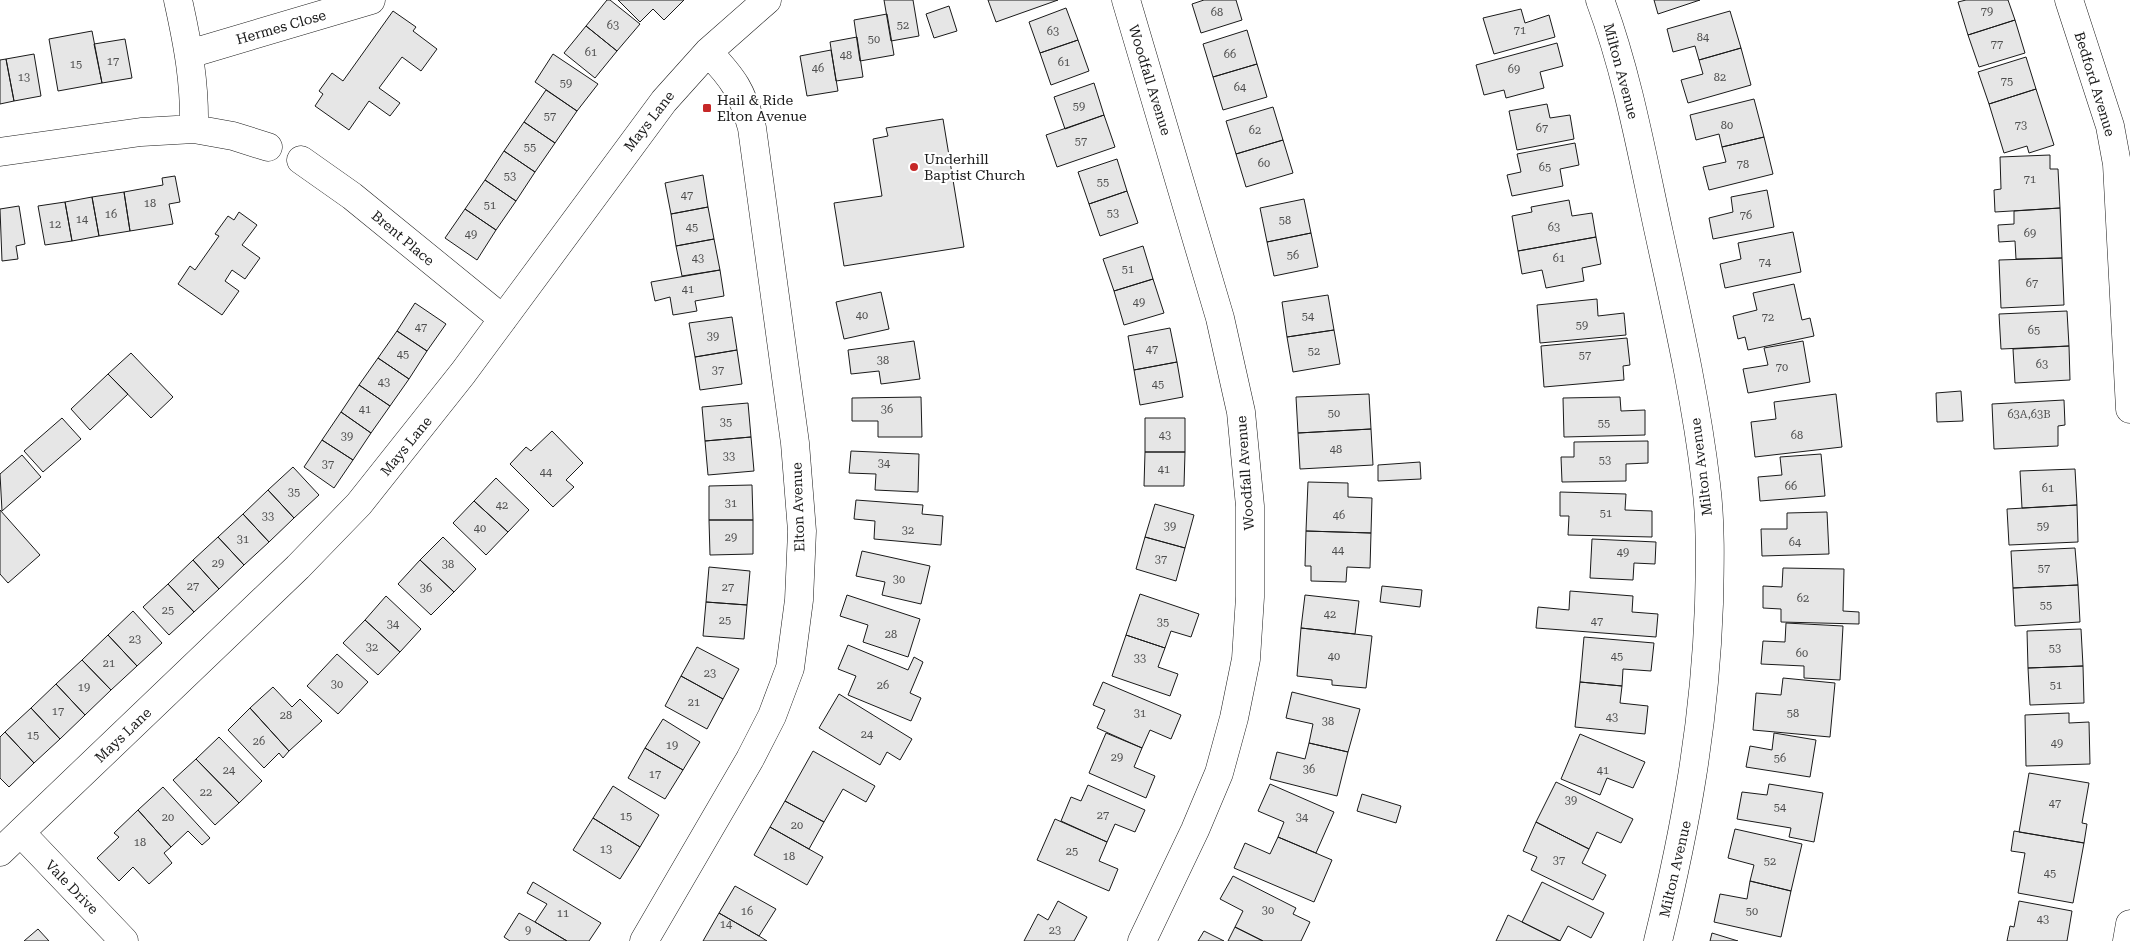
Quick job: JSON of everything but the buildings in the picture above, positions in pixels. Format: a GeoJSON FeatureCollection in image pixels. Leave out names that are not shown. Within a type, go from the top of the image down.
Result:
{"type":"FeatureCollection","features":[{"type":"Feature","properties":{"kind":"street"},"geometry":{"type":"LineString","coordinates":[[178,0],[190,54],[195,94],[194,129]]}},
{"type":"Feature","properties":{"kind":"street","name":"Hermes Close"},"geometry":{"type":"LineString","coordinates":[[190,54],[371,0]]}},
{"type":"Feature","properties":{"kind":"street","name":"Mays Lane"},"geometry":{"type":"LineString","coordinates":[[0,852],[298,567],[359,504],[411,440],[664,100],[708,52],[767,0]]}},
{"type":"Feature","properties":{"kind":"street","name":"Woodfall Avenue"},"geometry":{"type":"LineString","coordinates":[[1126,0],[1220,318],[1241,412],[1250,506],[1249,615],[1246,659],[1234,718],[1219,773],[1195,830],[1142,941]]}},
{"type":"Feature","properties":{"kind":"street","name":"Milton Avenue"},"geometry":{"type":"LineString","coordinates":[[1600,0],[1613,34],[1635,122],[1690,383],[1706,485],[1710,559],[1708,642],[1701,724],[1689,806],[1658,941]]}},
{"type":"Feature","properties":{"kind":"street","name":"Bedford Avenue"},"geometry":{"type":"LineString","coordinates":[[2069,0],[2110,126],[2117,164],[2130,409]]}},
{"type":"Feature","properties":{"kind":"street","name":"Elton Avenue"},"geometry":{"type":"LineString","coordinates":[[644,941],[750,759],[772,716],[790,668],[799,600],[802,531],[795,443],[752,128],[744,100],[729,75],[708,52]]}},
{"type":"Feature","properties":{"kind":"street"},"geometry":{"type":"LineString","coordinates":[[0,152],[141,132],[194,129],[233,136],[268,147]]}},
{"type":"Feature","properties":{"kind":"street","name":"Brent Place"},"geometry":{"type":"LineString","coordinates":[[301,160],[352,196],[502,319]]}},
{"type":"Feature","properties":{"kind":"street","name":"Vale Drive"},"geometry":{"type":"LineString","coordinates":[[21,833],[124,941]]}},
{"type":"Feature","properties":{"kind":"street"},"geometry":{"type":"LineString","coordinates":[[2127,941],[2130,924]]}},
{"type":"Feature","properties":{"kind":"place","name":"Hail & Ride Elton Avenue"},"geometry":{"type":"Point","coordinates":[707,108]}},
{"type":"Feature","properties":{"kind":"place","name":"Underhill Baptist Church"},"geometry":{"type":"Point","coordinates":[914,167]}}]}
